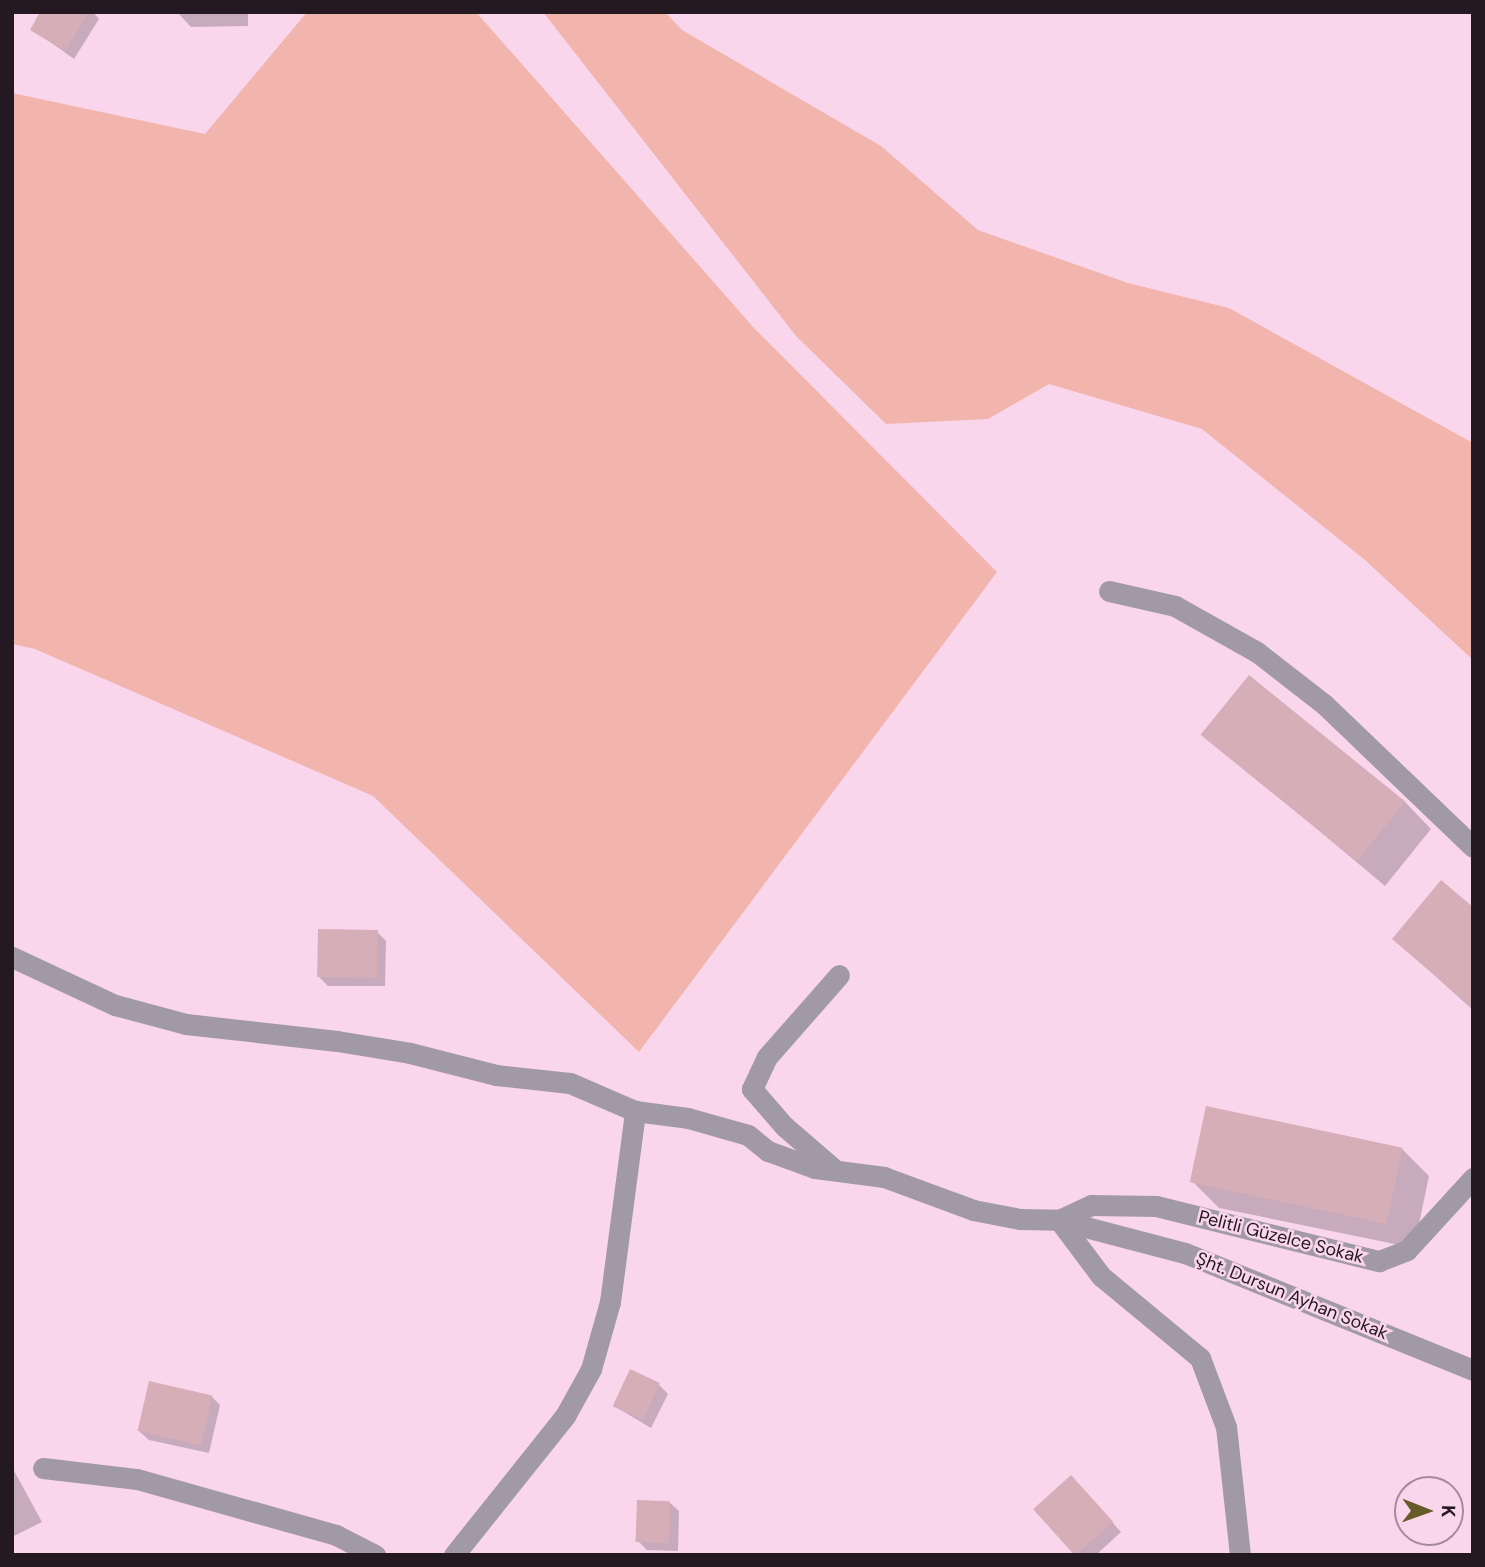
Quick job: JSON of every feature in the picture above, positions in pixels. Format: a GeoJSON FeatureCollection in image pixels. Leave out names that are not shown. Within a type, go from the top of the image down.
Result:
{"type":"FeatureCollection","features":[{"type":"Feature","properties":{"kind":"street"},"geometry":{"type":"LineString","coordinates":[[1109,591],[1175,606],[1257,652],[1325,705],[1473,847]]}},
{"type":"Feature","properties":{"kind":"street","name":"Şht. Dursun Ayhan Sokak"},"geometry":{"type":"LineString","coordinates":[[12,957],[115,1005],[186,1024],[337,1041],[410,1053],[496,1075],[570,1083],[635,1111],[688,1118],[748,1135],[768,1151],[835,1170],[884,1177],[973,1210],[1020,1219],[1059,1220],[1227,1267],[1473,1370]]}},
{"type":"Feature","properties":{"kind":"street"},"geometry":{"type":"LineString","coordinates":[[835,1170],[784,1126],[752,1089],[766,1057],[839,975]]}},
{"type":"Feature","properties":{"kind":"street"},"geometry":{"type":"LineString","coordinates":[[454,1555],[565,1416],[591,1369],[614,1276],[635,1111]]}},
{"type":"Feature","properties":{"kind":"street","name":"Pelitli Güzelce Sokak"},"geometry":{"type":"LineString","coordinates":[[1059,1220],[1091,1205],[1156,1206],[1379,1261],[1407,1250],[1473,1178]]}},
{"type":"Feature","properties":{"kind":"street"},"geometry":{"type":"LineString","coordinates":[[1059,1220],[1101,1276],[1200,1358],[1226,1427],[1240,1555]]}},
{"type":"Feature","properties":{"kind":"street"},"geometry":{"type":"LineString","coordinates":[[43,1468],[137,1479],[336,1535],[375,1555]]}},
{"type":"Feature","properties":{"kind":"shaded area"},"geometry":{"type":"Polygon","coordinates":[[[307,12],[476,12],[754,328],[997,572],[639,1052],[373,796],[35,649],[12,644],[12,93],[205,134],[307,12]]]}},
{"type":"Feature","properties":{"kind":"shaded area"},"geometry":{"type":"Polygon","coordinates":[[[543,12],[665,12],[682,30],[881,146],[978,230],[1128,283],[1229,308],[1473,443],[1473,660],[1365,560],[1202,429],[1049,384],[988,419],[886,424],[796,336],[543,12]]]}},
{"type":"Feature","properties":{"kind":"building"},"geometry":{"type":"Polygon","coordinates":[[[40,12],[89,12],[65,51],[30,30],[40,12]]]}},
{"type":"Feature","properties":{"kind":"building"},"geometry":{"type":"Polygon","coordinates":[[[1249,675],[1405,801],[1357,861],[1201,735],[1249,675]]]}},
{"type":"Feature","properties":{"kind":"building"},"geometry":{"type":"Polygon","coordinates":[[[1441,880],[1473,907],[1473,1008],[1392,939],[1441,880]]]}},
{"type":"Feature","properties":{"kind":"building"},"geometry":{"type":"Polygon","coordinates":[[[318,929],[378,930],[377,978],[317,977],[318,929]]]}},
{"type":"Feature","properties":{"kind":"building"},"geometry":{"type":"Polygon","coordinates":[[[1206,1106],[1403,1148],[1386,1224],[1190,1182],[1206,1106]]]}},
{"type":"Feature","properties":{"kind":"building"},"geometry":{"type":"Polygon","coordinates":[[[630,1369],[660,1383],[643,1420],[613,1406],[630,1369]]]}},
{"type":"Feature","properties":{"kind":"building"},"geometry":{"type":"Polygon","coordinates":[[[149,1381],[212,1396],[201,1445],[138,1431],[149,1381]]]}},
{"type":"Feature","properties":{"kind":"building"},"geometry":{"type":"Polygon","coordinates":[[[1071,1475],[1113,1522],[1074,1555],[1033,1509],[1071,1475]]]}},
{"type":"Feature","properties":{"kind":"building"},"geometry":{"type":"Polygon","coordinates":[[[637,1500],[670,1501],[669,1543],[636,1542],[637,1500]]]}}]}
